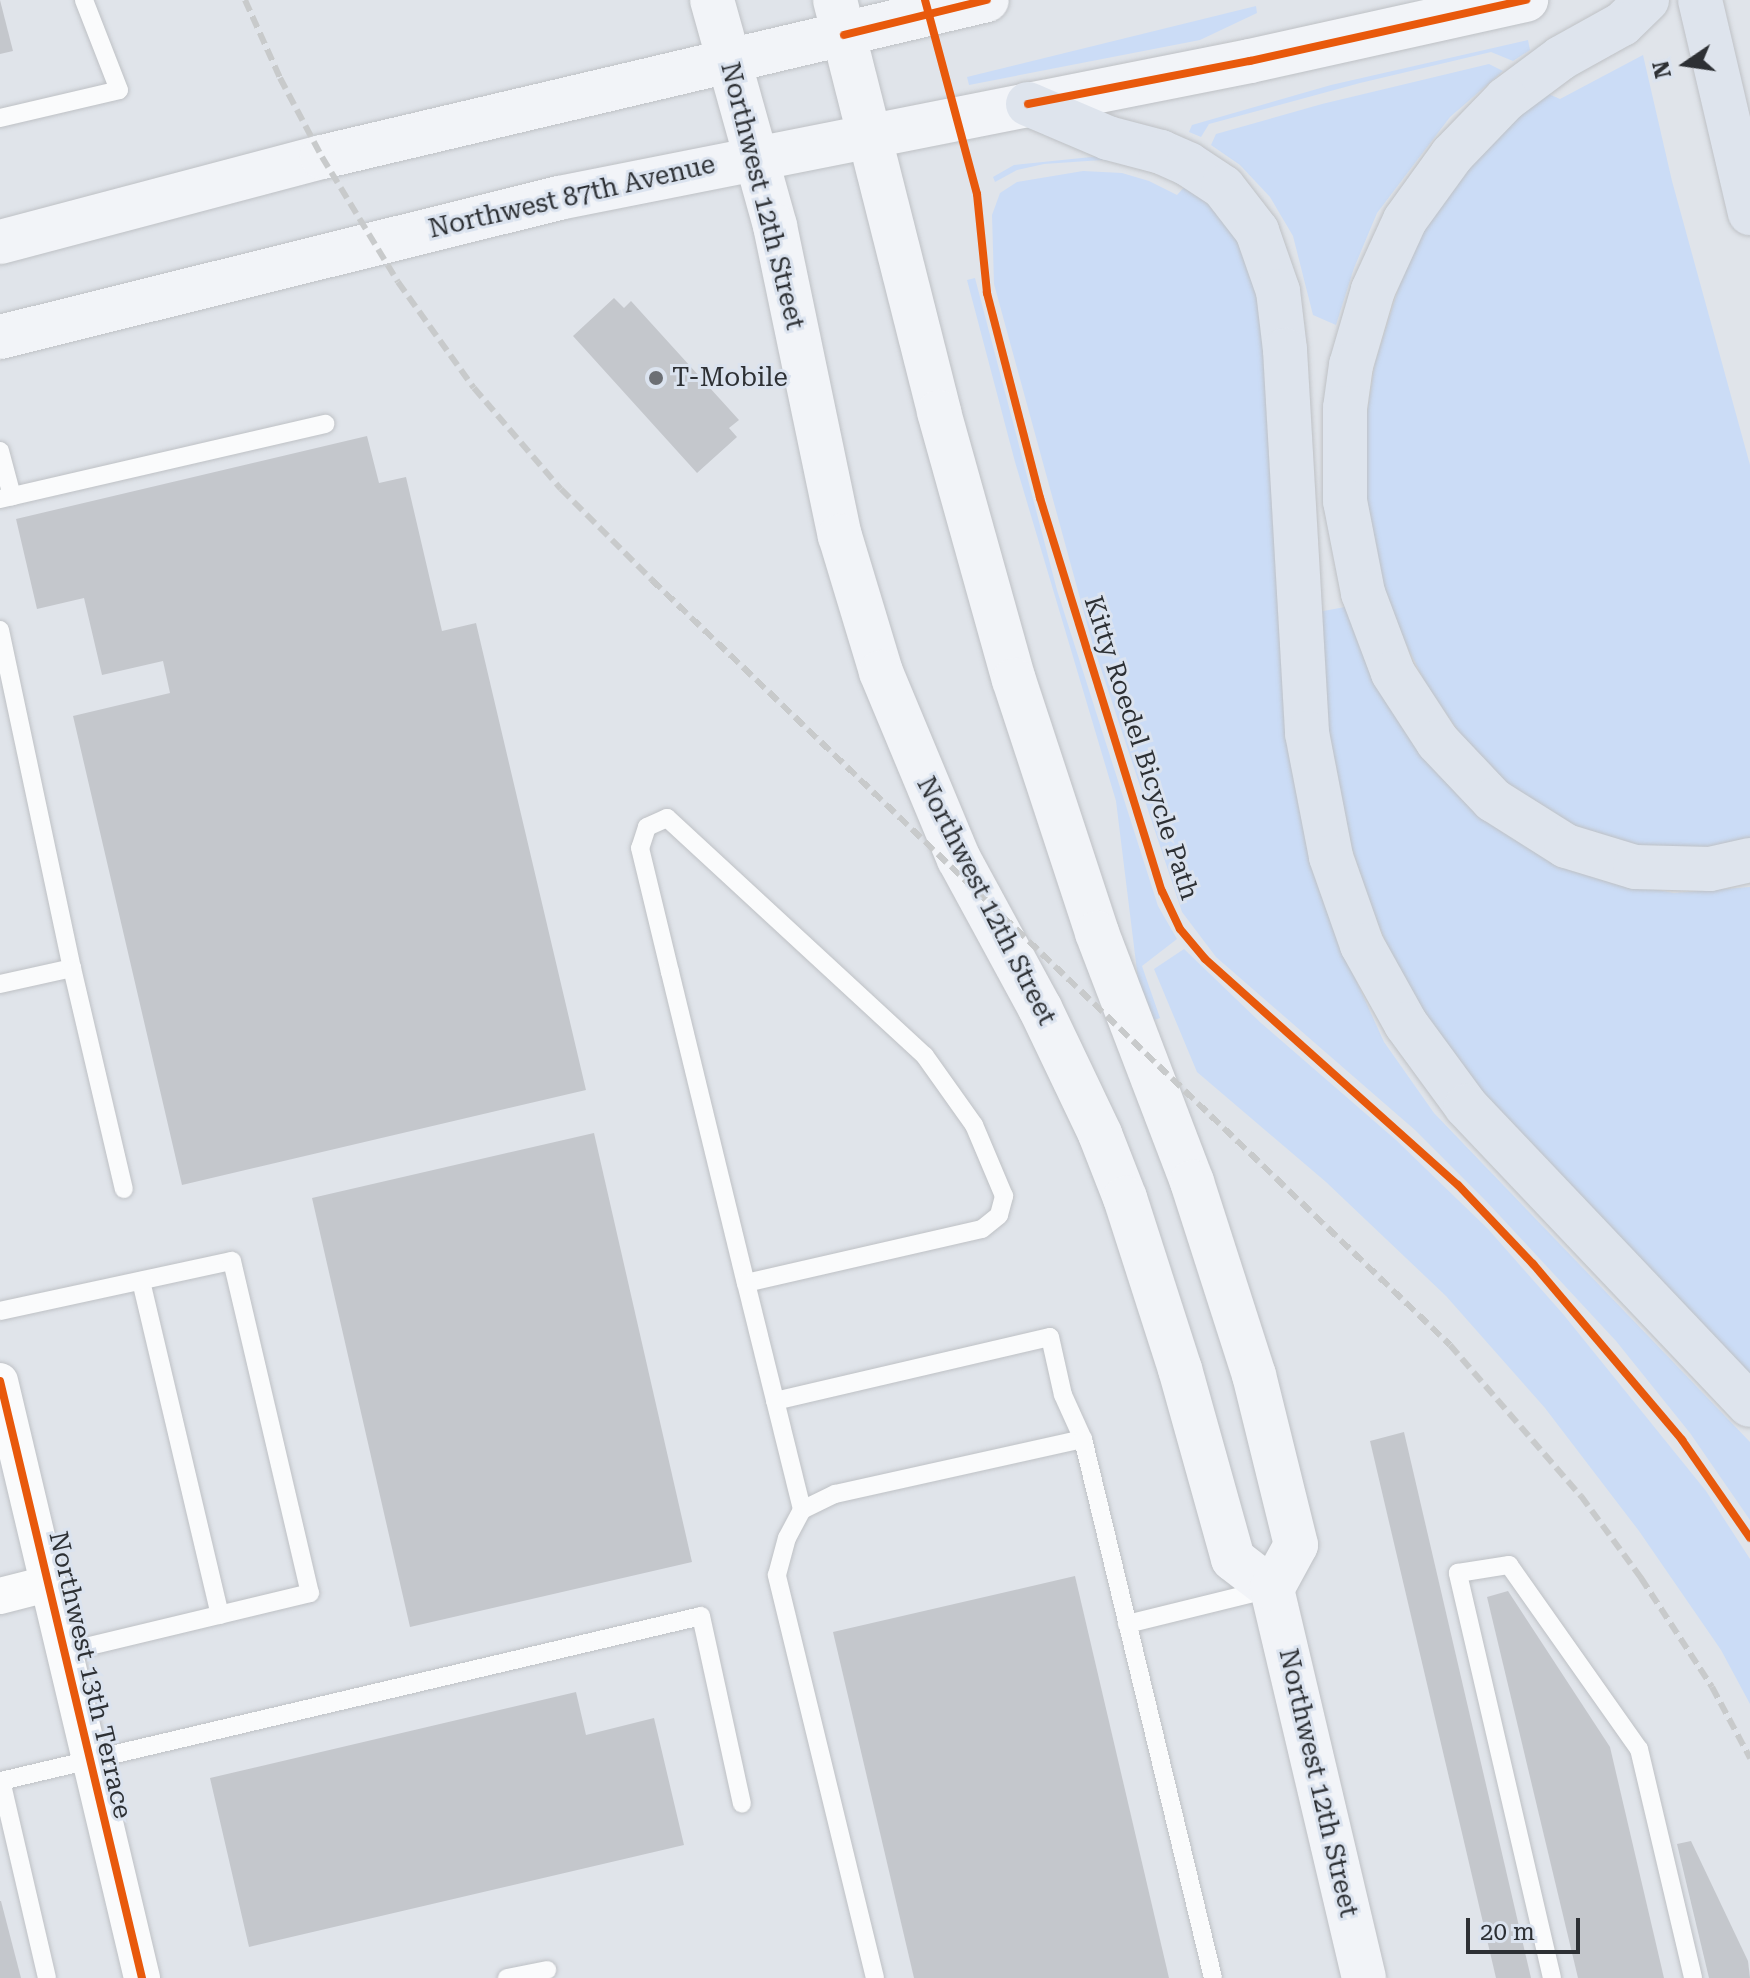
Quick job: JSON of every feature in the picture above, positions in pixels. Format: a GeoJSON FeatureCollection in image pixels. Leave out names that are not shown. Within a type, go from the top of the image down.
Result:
{"type":"FeatureCollection","features":[{"type":"Feature","properties":{"kind":"highway"},"geometry":{"type":"LineString","coordinates":[[1647,0],[1622,24],[1561,58],[1506,99],[1452,155],[1405,220],[1373,290],[1351,365],[1344,424],[1345,501],[1363,593],[1393,673],[1438,742],[1493,800],[1566,846],[1635,867],[1710,869],[1750,860]]}},
{"type":"Feature","properties":{"kind":"highway"},"geometry":{"type":"LineString","coordinates":[[1700,0],[1750,213]]}},
{"type":"Feature","properties":{"kind":"highway"},"geometry":{"type":"LineString","coordinates":[[1028,104],[1108,138],[1161,152],[1188,164],[1223,187],[1257,231],[1278,291],[1285,350],[1307,733],[1331,857],[1362,945],[1406,1024],[1466,1106],[1750,1405]]}},
{"type":"Feature","properties":{"kind":"main road","name":"Northwest 12th Street"},"geometry":{"type":"LineString","coordinates":[[712,0],[775,226],[840,536],[881,672],[959,859],[1047,1020],[1105,1147],[1180,1369],[1233,1559],[1272,1589],[1364,1978]]}},
{"type":"Feature","properties":{"kind":"main road"},"geometry":{"type":"LineString","coordinates":[[0,242],[322,157],[729,63],[840,18],[987,0]]}},
{"type":"Feature","properties":{"kind":"main road","name":"Northwest 87th Avenue"},"geometry":{"type":"LineString","coordinates":[[0,337],[373,242],[757,156],[1237,63],[1526,0]]}},
{"type":"Feature","properties":{"kind":"main road"},"geometry":{"type":"LineString","coordinates":[[840,18],[957,483],[1014,680],[1097,933],[1192,1182],[1254,1375],[1296,1545],[1272,1589]]}},
{"type":"Feature","properties":{"kind":"street","name":"Northwest 13th Terrace"},"geometry":{"type":"LineString","coordinates":[[0,1381],[90,1761],[134,1976]]}},
{"type":"Feature","properties":{"kind":"street"},"geometry":{"type":"LineString","coordinates":[[0,1596],[47,1584]]}},
{"type":"Feature","properties":{"kind":"lane"},"geometry":{"type":"LineString","coordinates":[[0,118],[119,90],[84,0]]}},
{"type":"Feature","properties":{"kind":"lane"},"geometry":{"type":"LineString","coordinates":[[0,451],[6,498],[325,424]]}},
{"type":"Feature","properties":{"kind":"lane"},"geometry":{"type":"LineString","coordinates":[[0,630],[2,652],[72,968],[124,1189]]}},
{"type":"Feature","properties":{"kind":"lane"},"geometry":{"type":"LineString","coordinates":[[746,1283],[982,1229],[999,1215],[1004,1196],[974,1125],[925,1056],[667,818],[647,827],[640,848],[746,1283],[802,1510]]}},
{"type":"Feature","properties":{"kind":"lane"},"geometry":{"type":"LineString","coordinates":[[0,984],[72,968]]}},
{"type":"Feature","properties":{"kind":"lane"},"geometry":{"type":"LineString","coordinates":[[0,1311],[232,1261],[310,1593],[64,1652]]}},
{"type":"Feature","properties":{"kind":"lane"},"geometry":{"type":"LineString","coordinates":[[141,1281],[220,1615]]}},
{"type":"Feature","properties":{"kind":"lane"},"geometry":{"type":"LineString","coordinates":[[775,1401],[1050,1337],[1063,1395],[1083,1439],[1213,1978]]}},
{"type":"Feature","properties":{"kind":"lane"},"geometry":{"type":"LineString","coordinates":[[875,1978],[777,1575],[787,1538],[802,1510],[835,1494],[1083,1439]]}},
{"type":"Feature","properties":{"kind":"lane"},"geometry":{"type":"LineString","coordinates":[[1552,1978],[1458,1573],[1509,1565],[1639,1749],[1693,1978]]}},
{"type":"Feature","properties":{"kind":"lane"},"geometry":{"type":"LineString","coordinates":[[1127,1624],[1272,1589]]}},
{"type":"Feature","properties":{"kind":"lane"},"geometry":{"type":"LineString","coordinates":[[47,1978],[1,1781],[701,1616],[742,1804]]}},
{"type":"Feature","properties":{"kind":"lane"},"geometry":{"type":"LineString","coordinates":[[507,1978],[547,1970]]}},
{"type":"Feature","properties":{"kind":"shaded area"},"geometry":{"type":"Polygon","coordinates":[[[1256,6],[1257,13],[1200,40],[969,85],[967,77],[1256,6]]]}},
{"type":"Feature","properties":{"kind":"shaded area"},"geometry":{"type":"Polygon","coordinates":[[[1528,40],[1530,50],[1513,61],[1491,52],[1209,124],[1201,137],[1189,132],[1192,125],[1331,85],[1528,40]]]}},
{"type":"Feature","properties":{"kind":"shaded area"},"geometry":{"type":"Polygon","coordinates":[[[1643,55],[1672,181],[1750,465],[1750,846],[1680,853],[1621,843],[1558,819],[1511,790],[1465,741],[1426,684],[1396,624],[1375,560],[1366,490],[1366,421],[1375,363],[1409,255],[1439,204],[1481,150],[1544,92],[1560,99],[1643,55]]]}},
{"type":"Feature","properties":{"kind":"shaded area"},"geometry":{"type":"Polygon","coordinates":[[[1489,64],[1503,71],[1450,117],[1377,213],[1354,268],[1336,325],[1313,315],[1293,236],[1270,197],[1240,165],[1211,145],[1216,134],[1322,104],[1489,64]]]}},
{"type":"Feature","properties":{"kind":"shaded area"},"geometry":{"type":"Polygon","coordinates":[[[1101,156],[1124,163],[1102,160],[1044,164],[1017,170],[995,182],[993,177],[1014,165],[1101,156]]]}},
{"type":"Feature","properties":{"kind":"shaded area"},"geometry":{"type":"Polygon","coordinates":[[[1083,171],[1122,173],[1149,181],[1177,195],[1188,183],[1228,219],[1260,283],[1345,956],[1384,1042],[1434,1113],[1750,1442],[1750,1520],[1690,1433],[1616,1341],[1487,1202],[1415,1130],[1216,957],[1182,912],[1092,642],[994,284],[992,215],[1000,193],[1017,182],[1083,171]]]}},
{"type":"Feature","properties":{"kind":"shaded area"},"geometry":{"type":"Polygon","coordinates":[[[975,278],[1057,590],[1158,906],[1177,939],[1142,966],[1160,1018],[1154,1020],[1138,979],[1116,801],[1015,462],[967,280],[975,278]]]}},
{"type":"Feature","properties":{"kind":"shaded area"},"geometry":{"type":"Polygon","coordinates":[[[1345,607],[1376,682],[1618,883],[1674,893],[1750,887],[1750,1384],[1494,1115],[1402,981],[1368,899],[1343,820],[1326,719],[1318,612],[1345,607]]]}},
{"type":"Feature","properties":{"kind":"shaded area"},"geometry":{"type":"Polygon","coordinates":[[[1184,949],[1261,1023],[1396,1140],[1488,1229],[1563,1314],[1706,1491],[1750,1559],[1750,1704],[1721,1650],[1639,1531],[1545,1408],[1446,1296],[1326,1182],[1197,1072],[1154,969],[1184,949]]]}},
{"type":"Feature","properties":{"kind":"building"},"geometry":{"type":"Polygon","coordinates":[[[0,0],[13,51],[0,54],[0,0]]]}},
{"type":"Feature","properties":{"kind":"building","name":"T-Mobile"},"geometry":{"type":"Polygon","coordinates":[[[614,298],[624,308],[631,301],[739,420],[729,428],[737,437],[697,473],[573,336],[614,298]]]}},
{"type":"Feature","properties":{"kind":"building"},"geometry":{"type":"Polygon","coordinates":[[[367,436],[379,483],[406,477],[442,631],[476,623],[586,1090],[182,1185],[73,716],[170,693],[163,661],[102,675],[84,598],[37,609],[16,519],[367,436]]]}},
{"type":"Feature","properties":{"kind":"building"},"geometry":{"type":"Polygon","coordinates":[[[594,1133],[692,1562],[410,1627],[312,1198],[594,1133]]]}},
{"type":"Feature","properties":{"kind":"building"},"geometry":{"type":"Polygon","coordinates":[[[1404,1432],[1531,1978],[1496,1978],[1370,1441],[1404,1432]]]}},
{"type":"Feature","properties":{"kind":"building"},"geometry":{"type":"Polygon","coordinates":[[[1075,1576],[1169,1978],[914,1978],[833,1632],[1075,1576]]]}},
{"type":"Feature","properties":{"kind":"building"},"geometry":{"type":"Polygon","coordinates":[[[1508,1591],[1610,1747],[1664,1978],[1578,1978],[1487,1597],[1508,1591]]]}},
{"type":"Feature","properties":{"kind":"building"},"geometry":{"type":"Polygon","coordinates":[[[576,1692],[586,1735],[654,1718],[684,1845],[249,1947],[210,1778],[576,1692]]]}},
{"type":"Feature","properties":{"kind":"building"},"geometry":{"type":"Polygon","coordinates":[[[1691,1841],[1748,1961],[1750,1978],[1709,1978],[1677,1844],[1691,1841]]]}},
{"type":"Feature","properties":{"kind":"building"},"geometry":{"type":"Polygon","coordinates":[[[1,1901],[21,1978],[0,1978],[1,1901]]]}},
{"type":"Feature","properties":{"kind":"railway"},"geometry":{"type":"LineString","coordinates":[[245,0],[280,78],[322,157],[398,282],[474,388],[561,489],[652,580],[1450,1345],[1581,1496],[1641,1578],[1712,1687],[1750,1758]]}},
{"type":"Feature","properties":{"kind":"cycle path","name":"Kitty Roedel Bicycle Path"},"geometry":{"type":"LineString","coordinates":[[925,0],[977,194],[987,293],[1040,498],[1162,891],[1180,929],[1205,959],[1458,1185],[1533,1264],[1682,1440],[1750,1538]]}},
{"type":"Feature","properties":{"kind":"cycle path"},"geometry":{"type":"LineString","coordinates":[[844,35],[987,0]]}},
{"type":"Feature","properties":{"kind":"cycle path"},"geometry":{"type":"LineString","coordinates":[[1028,104],[1250,61],[1526,0]]}},
{"type":"Feature","properties":{"kind":"cycle path"},"geometry":{"type":"LineString","coordinates":[[0,1381],[142,1978]]}},
{"type":"Feature","properties":{"kind":"place","name":"T-Mobile"},"geometry":{"type":"Point","coordinates":[656,378]}}]}
